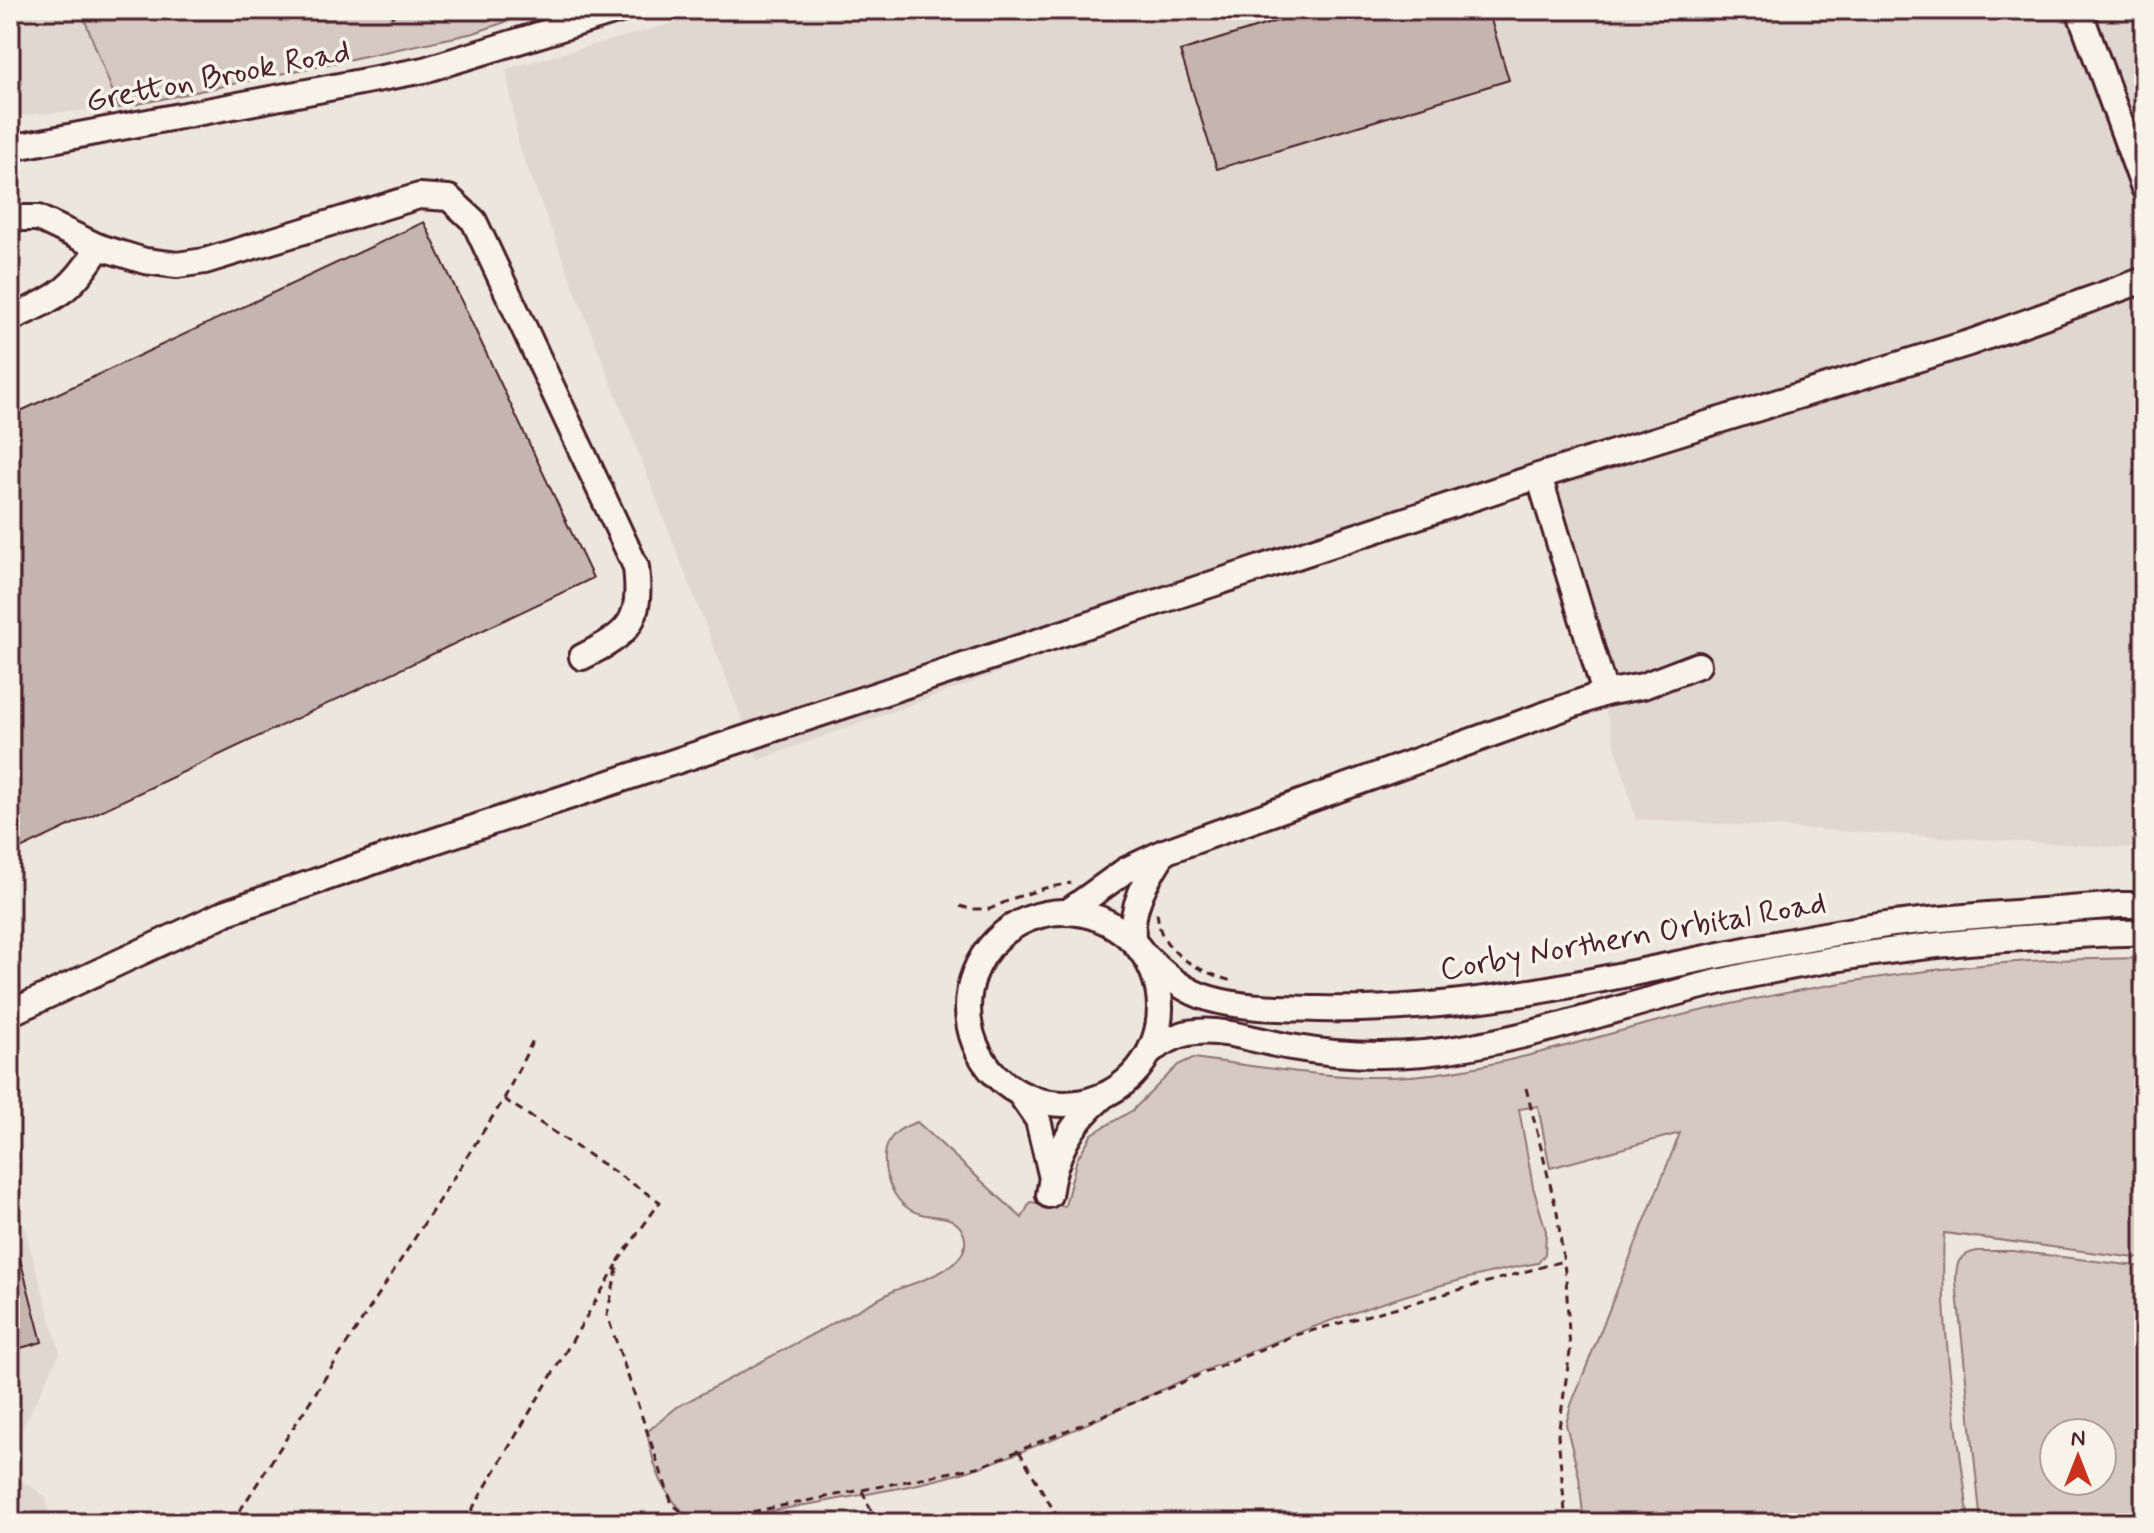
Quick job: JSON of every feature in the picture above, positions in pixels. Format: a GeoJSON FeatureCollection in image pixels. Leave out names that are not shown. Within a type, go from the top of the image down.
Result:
{"type":"FeatureCollection","features":[{"type":"Feature","properties":{"kind":"street","name":"Gretton Brook Road"},"geometry":{"type":"LineString","coordinates":[[10,148],[424,70],[620,10]]}},
{"type":"Feature","properties":{"kind":"street"},"geometry":{"type":"LineString","coordinates":[[2079,10],[2144,188]]}},
{"type":"Feature","properties":{"kind":"street"},"geometry":{"type":"LineString","coordinates":[[10,218],[38,218],[99,247],[145,261],[177,265],[205,261],[419,196],[449,198],[474,221],[636,567],[639,598],[629,626],[608,644],[582,657]]}},
{"type":"Feature","properties":{"kind":"street"},"geometry":{"type":"LineString","coordinates":[[10,319],[60,295],[77,281],[99,247]]}},
{"type":"Feature","properties":{"kind":"street"},"geometry":{"type":"LineString","coordinates":[[10,1013],[227,912],[1539,476],[1969,343],[2144,280]]}},
{"type":"Feature","properties":{"kind":"street"},"geometry":{"type":"LineString","coordinates":[[1539,476],[1605,693]]}},
{"type":"Feature","properties":{"kind":"street"},"geometry":{"type":"LineString","coordinates":[[1069,911],[1126,870],[1164,852],[1605,693],[1643,686],[1698,665]]}},
{"type":"Feature","properties":{"kind":"street"},"geometry":{"type":"LineString","coordinates":[[1020,1094],[1038,1120],[1050,1186],[1074,1126],[1102,1096],[1131,1077],[1151,1050],[1161,1019],[1159,987],[1132,929],[1138,899],[1164,852]]}},
{"type":"Feature","properties":{"kind":"street","name":"Corby Northern Orbital Road"},"geometry":{"type":"LineString","coordinates":[[1140,948],[1165,975],[1184,988],[1210,999],[1240,1005],[1357,1010],[1416,1007],[1519,995],[1881,926],[2144,905]]}},
{"type":"Feature","properties":{"kind":"street"},"geometry":{"type":"LineString","coordinates":[[1102,1096],[1075,1104],[1047,1103],[1020,1094],[996,1077],[979,1053],[969,1026],[968,995],[977,966],[994,941],[1016,924],[1042,914],[1069,911],[1093,915],[1115,925],[1140,948]]}},
{"type":"Feature","properties":{"kind":"street","name":"Corby Northern Orbital Road"},"geometry":{"type":"LineString","coordinates":[[1151,1050],[1174,1037],[1195,1032],[1221,1032],[1291,1047],[1340,1053],[1394,1056],[1448,1050],[1530,1033],[1717,982],[1803,965],[1972,940],[2144,933]]}},
{"type":"Feature","properties":{"kind":"path"},"geometry":{"type":"LineString","coordinates":[[392,10],[393,21]]}},
{"type":"Feature","properties":{"kind":"path"},"geometry":{"type":"LineString","coordinates":[[1156,907],[1161,934],[1181,956],[1210,975],[1242,983]]}},
{"type":"Feature","properties":{"kind":"path"},"geometry":{"type":"LineString","coordinates":[[232,1523],[504,1099],[534,1038]]}},
{"type":"Feature","properties":{"kind":"path"},"geometry":{"type":"LineString","coordinates":[[1526,1088],[1557,1212],[1563,1261],[1570,1352],[1558,1435],[1566,1523]]}},
{"type":"Feature","properties":{"kind":"path"},"geometry":{"type":"LineString","coordinates":[[464,1523],[619,1260],[660,1202],[504,1099]]}},
{"type":"Feature","properties":{"kind":"path"},"geometry":{"type":"LineString","coordinates":[[619,1260],[607,1315],[672,1504],[696,1523],[982,1466],[1293,1336],[1563,1261]]}},
{"type":"Feature","properties":{"kind":"path"},"geometry":{"type":"LineString","coordinates":[[1019,1451],[1061,1523]]}},
{"type":"Feature","properties":{"kind":"path"},"geometry":{"type":"LineString","coordinates":[[862,1491],[877,1523]]}},
{"type":"Feature","properties":{"kind":"shaded area"},"geometry":{"type":"Polygon","coordinates":[[[10,10],[81,10],[119,108],[10,116],[10,10]]]}},
{"type":"Feature","properties":{"kind":"shaded area"},"geometry":{"type":"Polygon","coordinates":[[[81,10],[539,10],[474,33],[119,108],[81,10]]]}},
{"type":"Feature","properties":{"kind":"shaded area"},"geometry":{"type":"Polygon","coordinates":[[[721,10],[2144,10],[2144,849],[1636,819],[1539,477],[758,760],[519,146],[506,69],[721,10]]]}},
{"type":"Feature","properties":{"kind":"shaded area"},"geometry":{"type":"Polygon","coordinates":[[[2144,958],[2144,1259],[1944,1233],[1947,1342],[1969,1523],[1584,1523],[1579,1477],[1566,1424],[1680,1133],[1550,1168],[1538,1106],[1519,1109],[1533,1187],[1546,1231],[1545,1254],[1538,1263],[1449,1283],[1360,1310],[1230,1360],[1022,1451],[930,1481],[757,1514],[691,1519],[666,1491],[656,1469],[647,1432],[677,1407],[895,1290],[940,1272],[959,1258],[965,1239],[958,1225],[952,1220],[912,1211],[898,1199],[886,1173],[888,1142],[900,1130],[917,1122],[1022,1218],[1030,1202],[1065,1206],[1077,1159],[1092,1134],[1133,1110],[1178,1065],[1193,1058],[1329,1075],[1411,1076],[1484,1065],[1664,1019],[1863,980],[2029,961],[2144,958]]]}},
{"type":"Feature","properties":{"kind":"shaded area"},"geometry":{"type":"Polygon","coordinates":[[[10,1177],[60,1353],[10,1453],[10,1177]]]}},
{"type":"Feature","properties":{"kind":"shaded area"},"geometry":{"type":"Polygon","coordinates":[[[1977,1251],[2013,1251],[2144,1267],[2144,1523],[1981,1523],[1956,1282],[1959,1261],[1977,1251]]]}},
{"type":"Feature","properties":{"kind":"shaded area"},"geometry":{"type":"Polygon","coordinates":[[[10,1473],[46,1497],[50,1523],[10,1523],[10,1473]]]}},
{"type":"Feature","properties":{"kind":"building"},"geometry":{"type":"Polygon","coordinates":[[[1313,10],[1488,10],[1509,80],[1217,169],[1180,51],[1313,10]]]}},
{"type":"Feature","properties":{"kind":"building"},"geometry":{"type":"Polygon","coordinates":[[[424,222],[593,578],[10,854],[10,416],[424,222]]]}},
{"type":"Feature","properties":{"kind":"building"},"geometry":{"type":"Polygon","coordinates":[[[15,1240],[42,1342],[10,1351],[10,1241],[15,1240]]]}}]}
